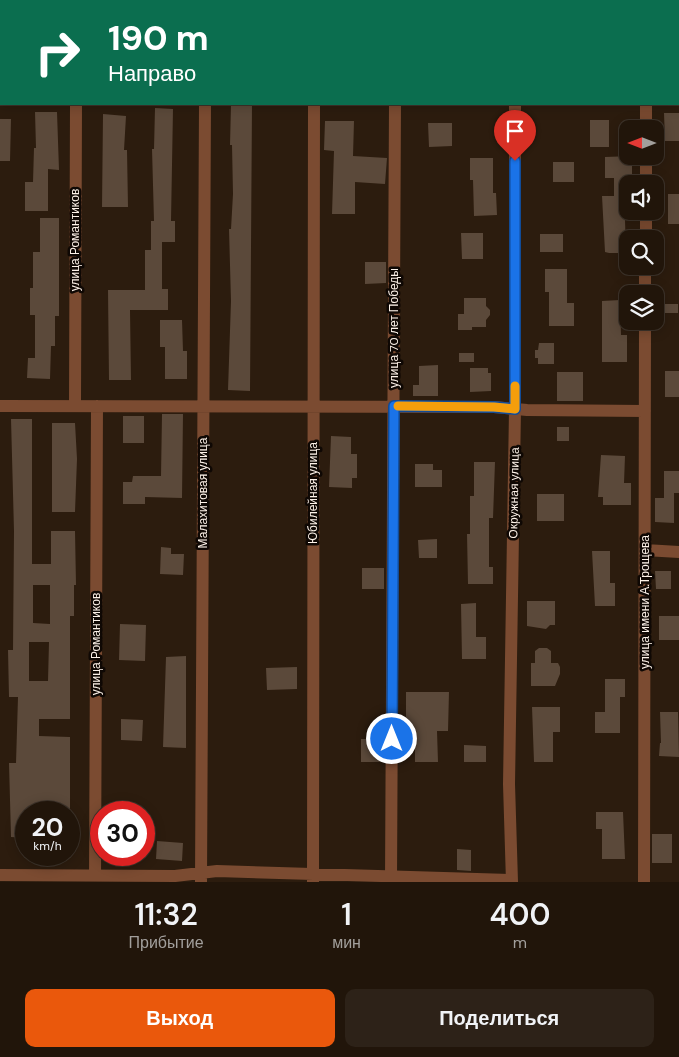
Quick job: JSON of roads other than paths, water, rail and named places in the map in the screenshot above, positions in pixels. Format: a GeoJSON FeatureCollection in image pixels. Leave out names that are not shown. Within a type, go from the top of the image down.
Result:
{"type":"FeatureCollection","features":[{"type":"Feature","properties":{"kind":"street","name":"улица Романтиков"},"geometry":{"type":"LineString","coordinates":[[75,406],[76,105]]}},
{"type":"Feature","properties":{"kind":"street","name":"Малахитовая улица"},"geometry":{"type":"LineString","coordinates":[[201,877],[205,105]]}},
{"type":"Feature","properties":{"kind":"street","name":"Юбилейная улица"},"geometry":{"type":"LineString","coordinates":[[313,877],[314,105]]}},
{"type":"Feature","properties":{"kind":"street","name":"улица 70 лет Победы"},"geometry":{"type":"LineString","coordinates":[[391,879],[396,105]]}},
{"type":"Feature","properties":{"kind":"street","name":"Окружная улица"},"geometry":{"type":"LineString","coordinates":[[512,881],[509,784],[515,409],[515,105]]}},
{"type":"Feature","properties":{"kind":"street"},"geometry":{"type":"LineString","coordinates":[[646,105],[646,120]]}},
{"type":"Feature","properties":{"kind":"street","name":"улица имени А.Трощева"},"geometry":{"type":"LineString","coordinates":[[644,882],[645,330]]}},
{"type":"Feature","properties":{"kind":"street"},"geometry":{"type":"LineString","coordinates":[[0,406],[394,406],[645,411]]}},
{"type":"Feature","properties":{"kind":"street","name":"улица Романтиков"},"geometry":{"type":"LineString","coordinates":[[95,879],[97,406]]}},
{"type":"Feature","properties":{"kind":"street"},"geometry":{"type":"LineString","coordinates":[[645,550],[679,552]]}},
{"type":"Feature","properties":{"kind":"street"},"geometry":{"type":"LineString","coordinates":[[0,875],[95,879],[201,877],[217,871],[313,877],[512,881]]}}]}
